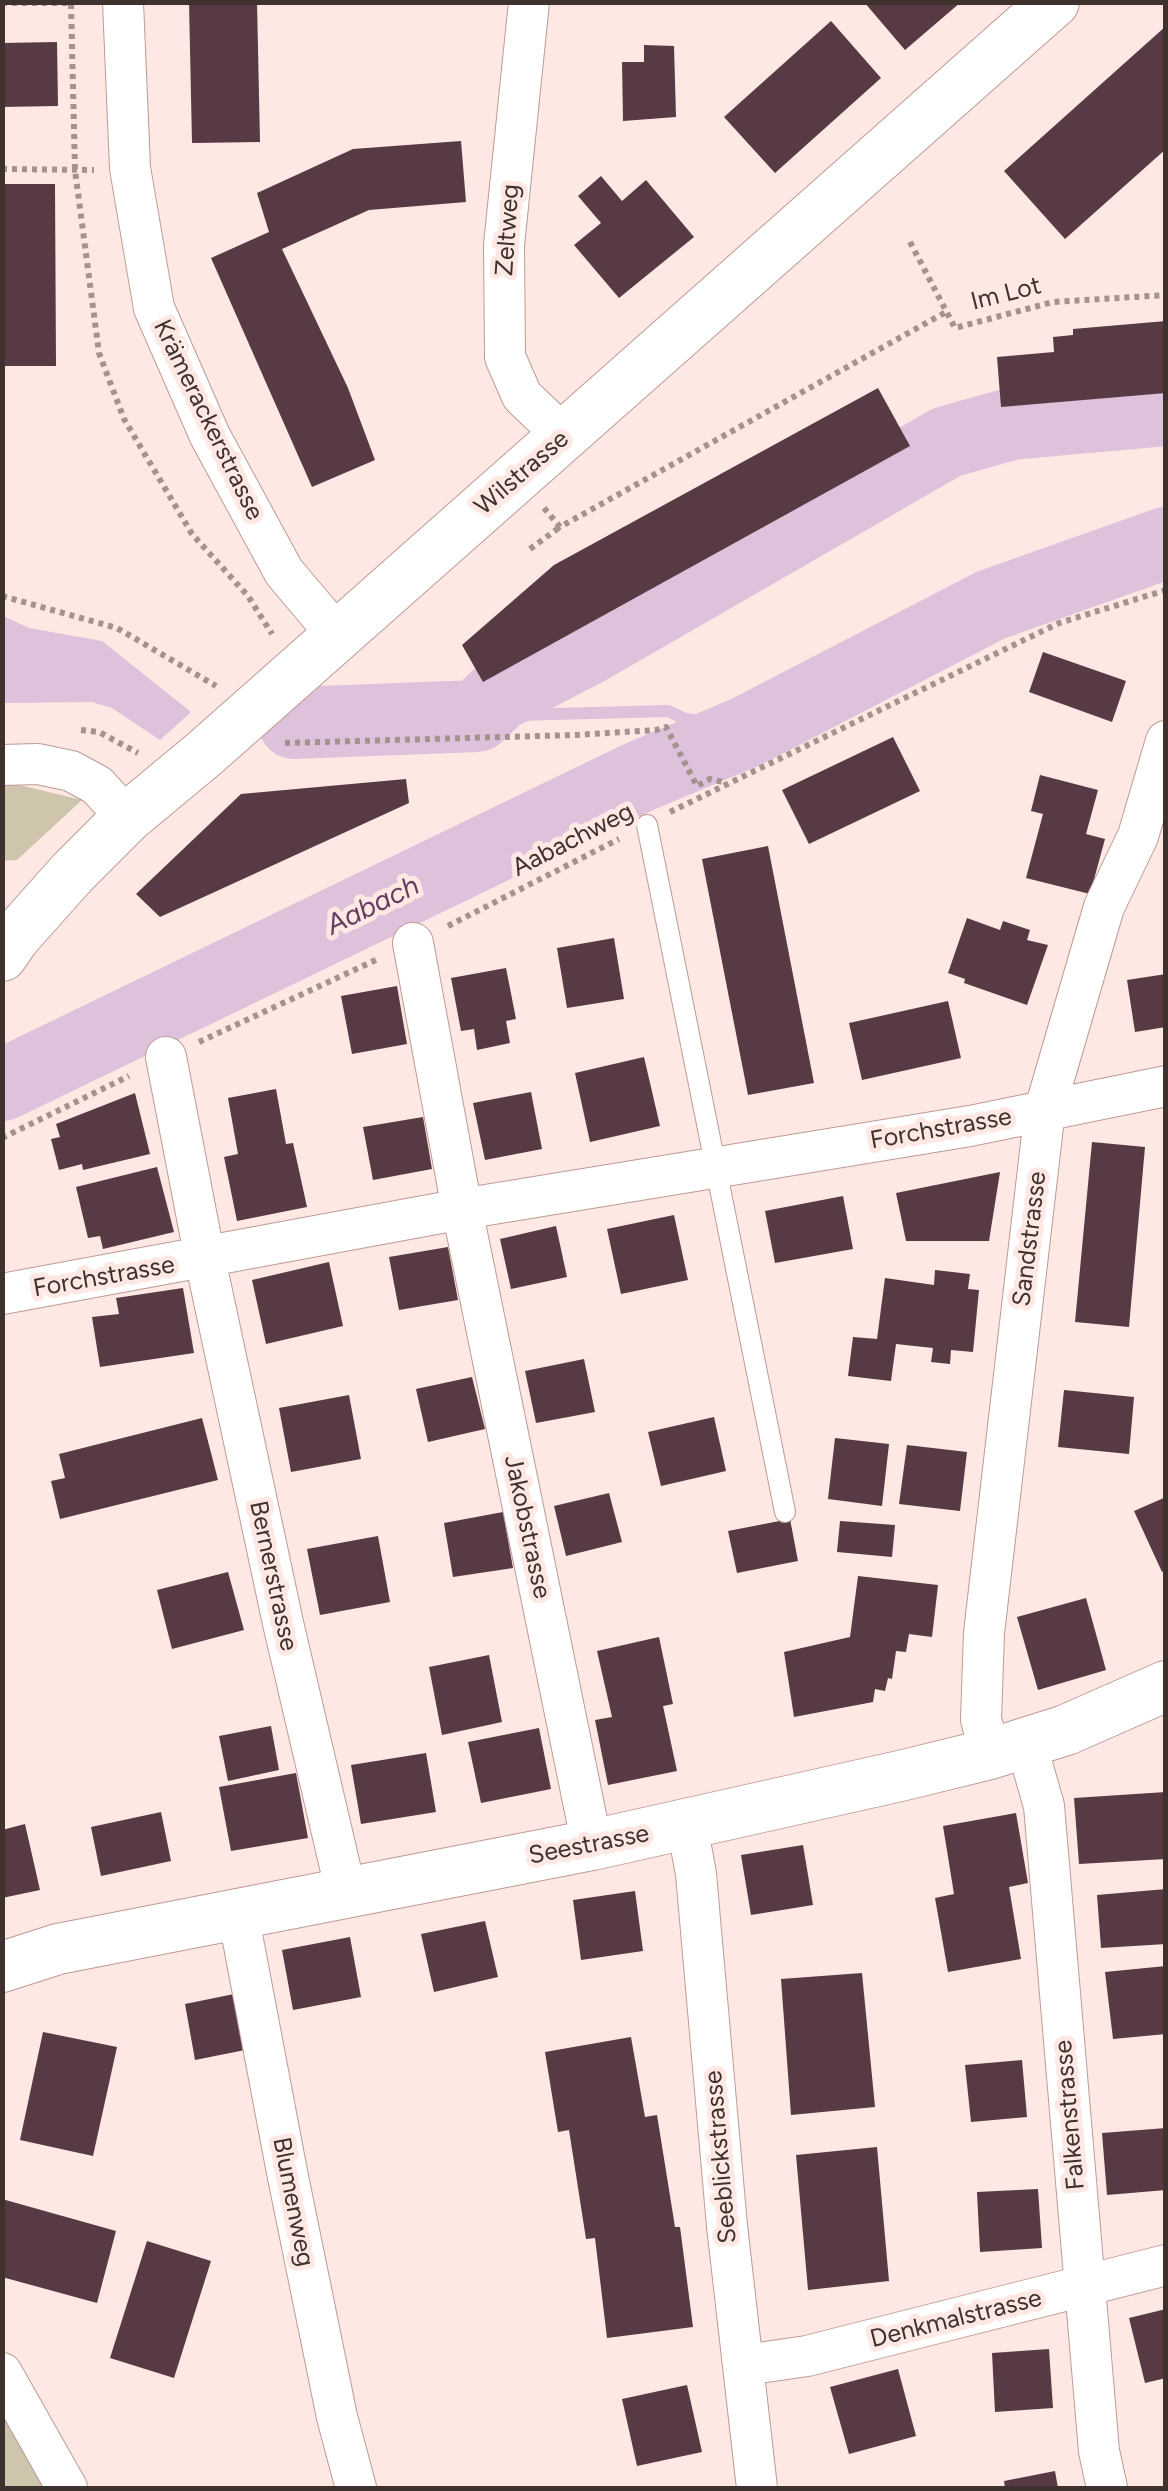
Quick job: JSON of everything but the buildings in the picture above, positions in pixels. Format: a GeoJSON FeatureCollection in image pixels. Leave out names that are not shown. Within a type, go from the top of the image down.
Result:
{"type":"FeatureCollection","features":[{"type":"Feature","properties":{"kind":"street","name":"Krämerackerstrasse"},"geometry":{"type":"LineString","coordinates":[[123,2],[130,168],[154,308],[210,436],[284,572],[338,636]]}},
{"type":"Feature","properties":{"kind":"street","name":"Zeltweg"},"geometry":{"type":"LineString","coordinates":[[529,2],[504,244],[504,357],[522,396],[564,436]]}},
{"type":"Feature","properties":{"kind":"street","name":"Wilstrasse"},"geometry":{"type":"LineString","coordinates":[[2,956],[15,936],[127,818],[1054,2]]}},
{"type":"Feature","properties":{"kind":"street","name":"Sandstrasse"},"geometry":{"type":"LineString","coordinates":[[1008,1749],[981,1719],[984,1633],[1046,1109],[1104,907],[1138,836],[1166,742]]}},
{"type":"Feature","properties":{"kind":"street"},"geometry":{"type":"LineString","coordinates":[[2,766],[38,764],[70,771],[97,785],[127,818]]}},
{"type":"Feature","properties":{"kind":"street"},"geometry":{"type":"LineString","coordinates":[[413,943],[462,1210]]}},
{"type":"Feature","properties":{"kind":"street","name":"Forchstrasse"},"geometry":{"type":"LineString","coordinates":[[166,1057],[205,1259]]}},
{"type":"Feature","properties":{"kind":"street","name":"Forchstrasse"},"geometry":{"type":"LineString","coordinates":[[2,1294],[462,1210],[970,1126],[1166,1086]]}},
{"type":"Feature","properties":{"kind":"street","name":"Jakobstrasse"},"geometry":{"type":"LineString","coordinates":[[462,1210],[592,1845]]}},
{"type":"Feature","properties":{"kind":"street","name":"Bernerstrasse"},"geometry":{"type":"LineString","coordinates":[[205,1259],[283,1623],[346,1892]]}},
{"type":"Feature","properties":{"kind":"street","name":"Seestrasse"},"geometry":{"type":"LineString","coordinates":[[2,1967],[58,1950],[592,1845],[1008,1749],[1066,1730],[1166,1686]]}},
{"type":"Feature","properties":{"kind":"street","name":"Falkenstrasse"},"geometry":{"type":"LineString","coordinates":[[1008,1749],[1044,1806],[1099,2451],[1107,2488]]}},
{"type":"Feature","properties":{"kind":"street","name":"Seeblickstrasse"},"geometry":{"type":"LineString","coordinates":[[686,1824],[696,1874],[727,2226],[757,2488]]}},
{"type":"Feature","properties":{"kind":"street","name":"Blumenweg"},"geometry":{"type":"LineString","coordinates":[[238,1914],[337,2417],[356,2488]]}},
{"type":"Feature","properties":{"kind":"street","name":"Denkmalstrasse"},"geometry":{"type":"LineString","coordinates":[[745,2365],[806,2356],[1166,2265]]}},
{"type":"Feature","properties":{"kind":"street"},"geometry":{"type":"LineString","coordinates":[[2,2373],[67,2488]]}},
{"type":"Feature","properties":{"kind":"lane"},"geometry":{"type":"LineString","coordinates":[[647,825],[785,1512]]}},
{"type":"Feature","properties":{"kind":"path"},"geometry":{"type":"LineString","coordinates":[[2,3],[71,2],[75,170],[99,353],[124,419],[192,534],[248,596],[280,647]]}},
{"type":"Feature","properties":{"kind":"path"},"geometry":{"type":"LineString","coordinates":[[2,169],[130,168]]}},
{"type":"Feature","properties":{"kind":"path","name":"Im Lot"},"geometry":{"type":"LineString","coordinates":[[910,242],[955,328],[1052,302],[1166,294]]}},
{"type":"Feature","properties":{"kind":"path"},"geometry":{"type":"LineString","coordinates":[[530,550],[560,526],[946,312]]}},
{"type":"Feature","properties":{"kind":"path"},"geometry":{"type":"LineString","coordinates":[[544,508],[560,526]]}},
{"type":"Feature","properties":{"kind":"path","name":"Aabachweg"},"geometry":{"type":"LineString","coordinates":[[2,1138],[413,943],[724,783],[1059,624],[1166,590]]}},
{"type":"Feature","properties":{"kind":"path"},"geometry":{"type":"LineString","coordinates":[[2,596],[117,628],[229,694]]}},
{"type":"Feature","properties":{"kind":"path"},"geometry":{"type":"LineString","coordinates":[[272,742],[586,735],[666,727],[697,786],[710,778],[724,783]]}},
{"type":"Feature","properties":{"kind":"shaded area"},"geometry":{"type":"Polygon","coordinates":[[[3,616],[29,628],[102,641],[191,712],[160,740],[112,708],[92,702],[3,703],[3,616]]]}},
{"type":"Feature","properties":{"kind":"shaded area"},"geometry":{"type":"Polygon","coordinates":[[[2,783],[82,800],[17,860],[3,861],[2,783]]]}},
{"type":"Feature","properties":{"kind":"shaded area"},"geometry":{"type":"Polygon","coordinates":[[[3,2407],[46,2488],[3,2488],[3,2407]]]}},
{"type":"Feature","properties":{"kind":"waterway"},"geometry":{"type":"LineString","coordinates":[[294,723],[477,716],[499,695],[586,650],[947,442],[1011,424],[1166,410]]}},
{"type":"Feature","properties":{"kind":"waterway","name":"Aabach"},"geometry":{"type":"LineString","coordinates":[[2,1085],[641,776],[746,732],[991,605],[1166,543]]}},
{"type":"Feature","properties":{"kind":"waterway","name":"Aabach"},"geometry":{"type":"LineString","coordinates":[[477,716],[668,711],[746,732]]}}]}
